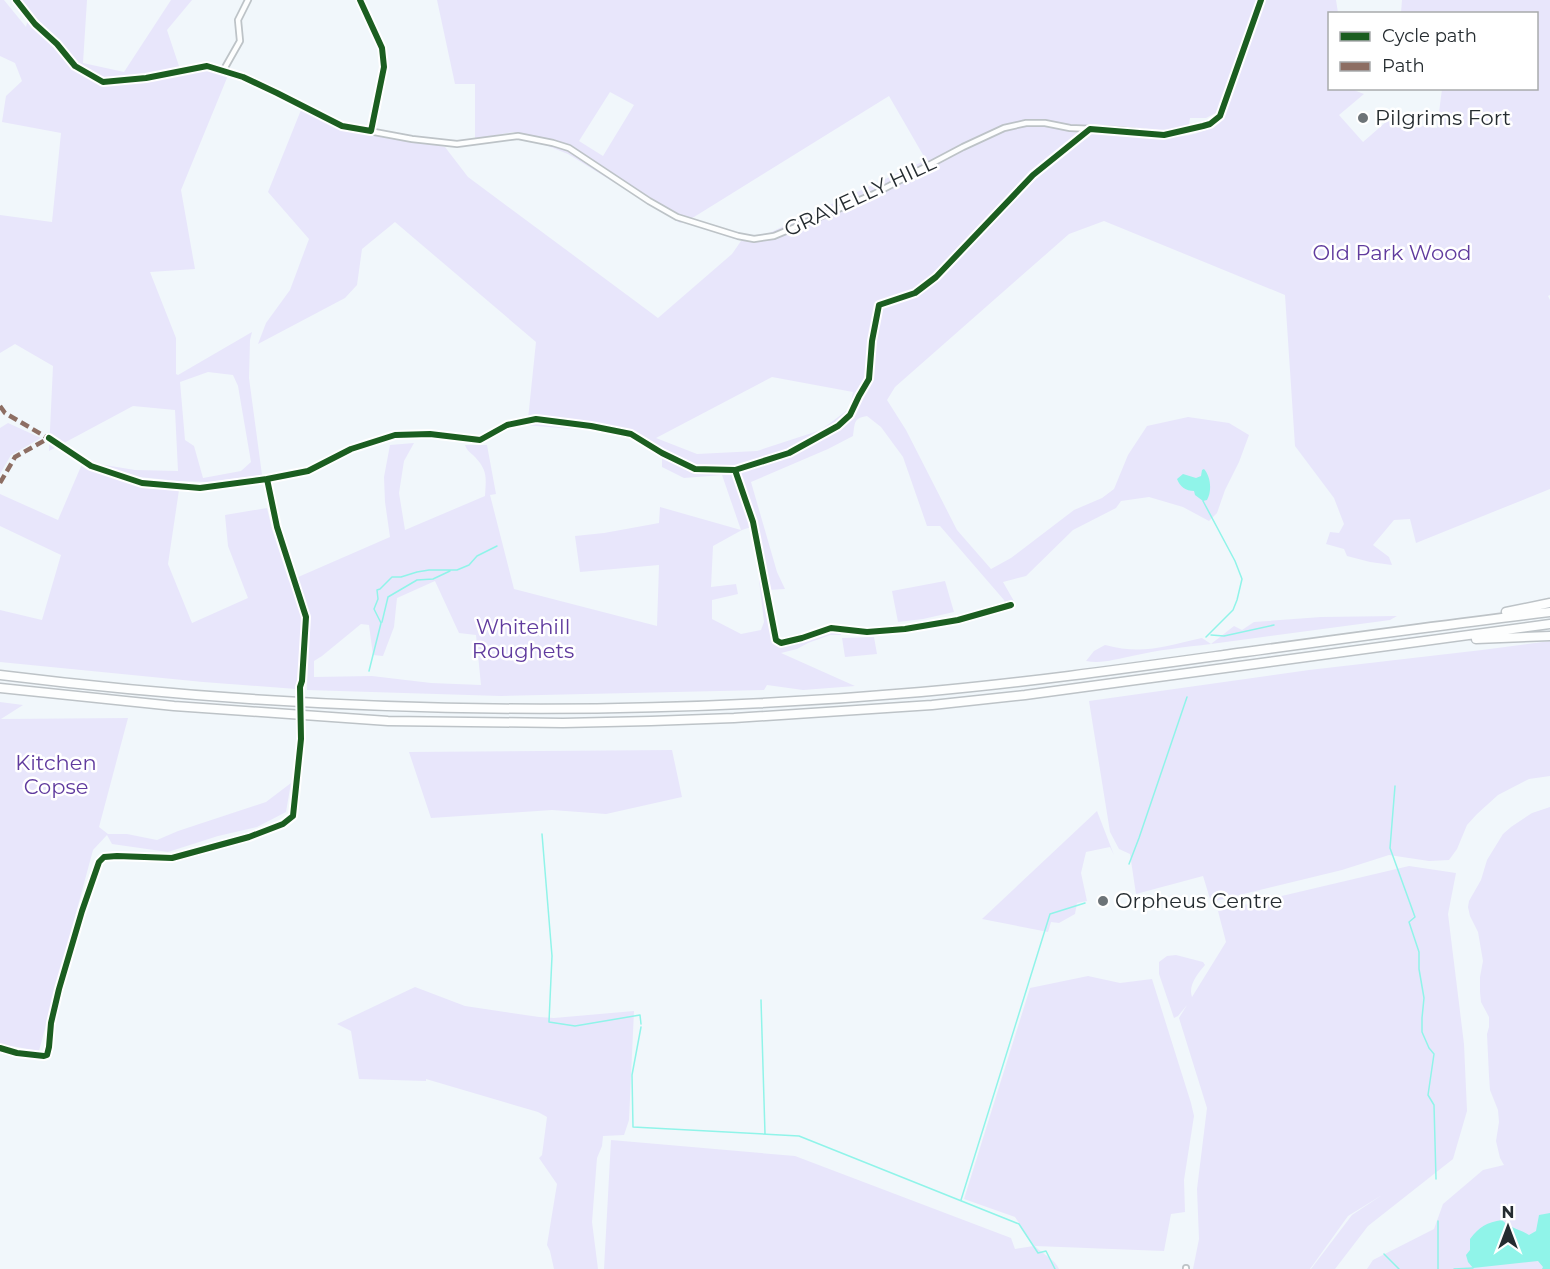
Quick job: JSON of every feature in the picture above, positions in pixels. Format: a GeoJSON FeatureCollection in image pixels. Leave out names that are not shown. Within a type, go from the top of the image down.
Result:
{"type":"FeatureCollection","features":[{"type":"Feature","properties":{"kind":"highway"},"geometry":{"type":"LineString","coordinates":[[1447,625],[1550,603]]}},
{"type":"Feature","properties":{"kind":"highway"},"geometry":{"type":"LineString","coordinates":[[0,675],[136,690],[323,703],[534,709],[778,702],[1014,682],[1550,612]]}},
{"type":"Feature","properties":{"kind":"highway"},"geometry":{"type":"LineString","coordinates":[[0,688],[145,704],[388,721],[468,723],[660,721],[819,714],[970,701],[1082,688],[1550,624]]}},
{"type":"Feature","properties":{"kind":"highway"},"geometry":{"type":"LineString","coordinates":[[1424,641],[1550,636]]}},
{"type":"Feature","properties":{"kind":"street","name":"GRAVELLY HILL"},"geometry":{"type":"LineString","coordinates":[[16,0],[35,24],[57,44],[75,66],[103,82],[146,78],[207,66],[243,77],[342,126],[412,139],[457,144],[518,136],[553,143],[569,148],[677,217],[754,239],[774,236],[874,194],[963,147],[1015,125],[1045,123],[1070,128],[1164,135],[1204,126],[1220,116],[1262,0]]}},
{"type":"Feature","properties":{"kind":"street"},"geometry":{"type":"LineString","coordinates":[[223,71],[240,42],[238,20],[248,0]]}},
{"type":"Feature","properties":{"kind":"street"},"geometry":{"type":"LineString","coordinates":[[360,0],[382,48],[384,68],[371,131]]}},
{"type":"Feature","properties":{"kind":"green space"},"geometry":{"type":"Polygon","coordinates":[[[0,0],[4,0],[26,27],[30,11],[21,0],[87,0],[83,63],[124,72],[171,0],[192,0],[167,30],[180,69],[207,66],[229,73],[181,190],[195,269],[150,272],[176,338],[176,374],[178,375],[252,332],[249,378],[262,475],[208,482],[178,481],[139,477],[93,463],[135,470],[178,471],[175,410],[133,406],[49,451],[53,366],[15,344],[0,353],[0,215],[52,222],[61,133],[2,122],[6,96],[22,81],[15,63],[0,56],[0,0]],[[208,372],[180,382],[185,440],[194,446],[203,478],[241,471],[251,462],[238,386],[233,375],[208,372]]]}},
{"type":"Feature","properties":{"kind":"green space","name":"Old Park Wood"},"geometry":{"type":"Polygon","coordinates":[[[437,0],[1336,0],[1338,12],[1328,12],[1328,90],[1354,90],[1364,94],[1339,115],[1363,142],[1387,121],[1437,128],[1442,90],[1538,90],[1538,12],[1401,12],[1402,0],[1550,0],[1550,295],[1548,296],[1550,300],[1550,489],[1416,543],[1410,519],[1394,520],[1373,545],[1389,557],[1392,565],[1347,556],[1344,549],[1326,544],[1330,532],[1339,533],[1344,524],[1334,498],[1295,446],[1285,295],[1104,221],[1069,234],[895,387],[887,400],[906,430],[957,530],[991,569],[1011,558],[1074,510],[1102,498],[1114,489],[1128,455],[1147,426],[1188,417],[1229,423],[1249,435],[1217,513],[1209,521],[1183,507],[1149,497],[1121,501],[1116,508],[1073,530],[1026,576],[1003,582],[1015,603],[1006,606],[1004,600],[940,526],[927,526],[903,457],[881,427],[867,416],[857,420],[853,436],[751,482],[777,572],[785,589],[769,590],[757,528],[736,467],[790,455],[836,431],[850,421],[863,394],[857,393],[847,415],[834,426],[787,449],[734,466],[696,467],[631,434],[525,425],[528,419],[536,342],[395,222],[362,249],[357,285],[345,298],[258,344],[266,323],[290,290],[309,239],[268,192],[303,105],[342,126],[445,147],[468,177],[658,318],[732,254],[741,241],[767,234],[926,160],[889,96],[694,217],[680,223],[568,154],[513,132],[475,139],[475,84],[455,84],[437,0]],[[610,92],[579,141],[603,156],[634,105],[610,92]],[[1214,114],[1206,118],[1190,118],[1188,131],[1093,124],[1094,133],[1185,136],[1209,129],[1220,122],[1214,114]],[[772,377],[656,438],[697,454],[757,451],[821,430],[850,408],[853,392],[772,377]]]}},
{"type":"Feature","properties":{"kind":"green space"},"geometry":{"type":"Polygon","coordinates":[[[8,423],[41,438],[11,455],[0,474],[0,428],[8,423]]]}},
{"type":"Feature","properties":{"kind":"green space","name":"Whitehill Roughets"},"geometry":{"type":"Polygon","coordinates":[[[414,443],[404,461],[399,493],[405,530],[485,496],[484,471],[465,445],[487,445],[496,494],[490,495],[514,589],[657,626],[659,565],[580,572],[575,536],[659,523],[660,507],[741,530],[722,475],[684,478],[662,467],[662,456],[697,471],[733,472],[751,527],[713,546],[711,587],[736,584],[738,594],[712,600],[712,619],[741,634],[761,630],[764,622],[759,580],[762,578],[773,640],[782,645],[801,642],[831,631],[841,632],[841,635],[830,635],[781,653],[855,686],[803,690],[767,685],[764,690],[501,696],[307,690],[308,636],[302,637],[296,689],[0,662],[0,610],[42,620],[61,555],[0,526],[0,494],[58,520],[82,464],[98,473],[134,485],[179,490],[168,564],[192,623],[248,598],[228,546],[225,515],[267,508],[289,581],[390,537],[384,477],[390,445],[414,443]],[[435,581],[397,598],[394,627],[383,656],[373,655],[369,625],[361,624],[314,661],[314,677],[372,676],[431,683],[481,685],[476,635],[459,633],[435,581]]]}},
{"type":"Feature","properties":{"kind":"green space"},"geometry":{"type":"Polygon","coordinates":[[[945,581],[954,612],[898,622],[892,591],[945,581]]]}},
{"type":"Feature","properties":{"kind":"green space"},"geometry":{"type":"Polygon","coordinates":[[[1397,616],[1390,620],[1211,644],[1234,626],[1242,630],[1254,622],[1321,617],[1397,616]]]}},
{"type":"Feature","properties":{"kind":"green space"},"geometry":{"type":"Polygon","coordinates":[[[874,637],[877,654],[845,657],[842,638],[874,637]]]}},
{"type":"Feature","properties":{"kind":"green space"},"geometry":{"type":"Polygon","coordinates":[[[1202,638],[1211,644],[1162,650],[1103,662],[1086,661],[1094,651],[1105,645],[1143,649],[1202,638]]]}},
{"type":"Feature","properties":{"kind":"green space"},"geometry":{"type":"Polygon","coordinates":[[[1550,641],[1550,776],[1529,779],[1498,795],[1467,825],[1457,849],[1449,860],[1429,861],[1389,855],[1342,870],[1211,902],[1203,876],[1136,894],[1130,854],[1119,849],[1110,832],[1089,701],[1309,670],[1550,641]]]}},
{"type":"Feature","properties":{"kind":"green space","name":"Kitchen Copse"},"geometry":{"type":"Polygon","coordinates":[[[0,702],[23,705],[1,719],[128,718],[99,827],[108,834],[127,834],[157,840],[266,802],[291,783],[286,812],[257,827],[218,836],[168,852],[112,844],[107,835],[93,850],[39,1051],[0,1044],[0,702]]]}},
{"type":"Feature","properties":{"kind":"green space"},"geometry":{"type":"Polygon","coordinates":[[[672,750],[682,797],[606,814],[552,810],[431,818],[409,752],[672,750]]]}},
{"type":"Feature","properties":{"kind":"green space"},"geometry":{"type":"Polygon","coordinates":[[[1550,807],[1550,1269],[1367,1269],[1373,1260],[1434,1229],[1443,1204],[1483,1170],[1504,1165],[1496,1141],[1498,1110],[1490,1090],[1487,1034],[1489,1017],[1481,1002],[1480,992],[1483,961],[1478,932],[1468,907],[1481,880],[1487,860],[1503,834],[1532,813],[1550,807]]]}},
{"type":"Feature","properties":{"kind":"green space"},"geometry":{"type":"Polygon","coordinates":[[[1097,811],[1114,855],[1110,847],[1086,852],[1081,873],[1087,901],[1077,903],[1075,914],[1059,923],[1051,922],[1048,932],[982,919],[1097,811]]]}},
{"type":"Feature","properties":{"kind":"green space"},"geometry":{"type":"Polygon","coordinates":[[[1409,866],[1456,873],[1448,914],[1464,1044],[1467,1111],[1453,1159],[1368,1226],[1335,1269],[1311,1269],[1352,1215],[1382,1195],[1348,1216],[1310,1269],[1193,1269],[1199,1239],[1197,1189],[1207,1108],[1179,1018],[1187,1005],[1174,1018],[1159,974],[1159,962],[1167,956],[1176,955],[1203,962],[1205,965],[1192,984],[1192,997],[1226,942],[1218,911],[1409,866]]]}},
{"type":"Feature","properties":{"kind":"green space"},"geometry":{"type":"Polygon","coordinates":[[[1088,976],[1120,983],[1152,979],[1191,1103],[1194,1116],[1184,1180],[1185,1212],[1171,1214],[1164,1251],[1035,1246],[1055,1262],[1059,1269],[604,1269],[611,1140],[795,1156],[1011,1238],[1015,1249],[1034,1246],[1015,1217],[964,1199],[1030,988],[1088,976]]]}},
{"type":"Feature","properties":{"kind":"green space"},"geometry":{"type":"Polygon","coordinates":[[[415,987],[465,1006],[539,1017],[554,1018],[634,1011],[629,1120],[624,1135],[603,1136],[597,1158],[592,1222],[598,1269],[554,1269],[547,1245],[557,1184],[539,1158],[542,1155],[547,1117],[538,1112],[426,1079],[426,1081],[359,1079],[351,1031],[337,1024],[415,987]]]}},
{"type":"Feature","properties":{"kind":"shaded area"},"geometry":{"type":"Polygon","coordinates":[[[1204,469],[1210,488],[1207,500],[1203,501],[1195,495],[1194,491],[1182,486],[1177,479],[1183,474],[1196,478],[1201,476],[1204,469]]]}},
{"type":"Feature","properties":{"kind":"shaded area"},"geometry":{"type":"Polygon","coordinates":[[[1550,1213],[1550,1269],[1542,1269],[1538,1261],[1473,1268],[1468,1262],[1466,1255],[1470,1250],[1470,1239],[1484,1226],[1502,1220],[1529,1235],[1536,1231],[1539,1215],[1550,1213]]]}},
{"type":"Feature","properties":{"kind":"waterway"},"geometry":{"type":"LineString","coordinates":[[1203,501],[1242,579],[1233,610],[1206,637]]}},
{"type":"Feature","properties":{"kind":"waterway"},"geometry":{"type":"LineString","coordinates":[[369,671],[381,623],[374,609],[378,599],[377,590],[392,577],[429,570],[457,570],[469,565],[477,556],[497,546]]}},
{"type":"Feature","properties":{"kind":"waterway"},"geometry":{"type":"LineString","coordinates":[[382,622],[388,597],[417,580],[433,579],[450,571]]}},
{"type":"Feature","properties":{"kind":"waterway"},"geometry":{"type":"LineString","coordinates":[[1211,635],[1224,636],[1274,625]]}},
{"type":"Feature","properties":{"kind":"waterway"},"geometry":{"type":"LineString","coordinates":[[1129,864],[1187,697]]}},
{"type":"Feature","properties":{"kind":"waterway"},"geometry":{"type":"LineString","coordinates":[[1395,786],[1390,848],[1415,917],[1409,922],[1419,952],[1419,969],[1424,998],[1422,1032],[1434,1054],[1428,1095],[1434,1105],[1436,1179]]}},
{"type":"Feature","properties":{"kind":"waterway"},"geometry":{"type":"LineString","coordinates":[[542,834],[552,956],[549,1022],[575,1026],[640,1015],[641,1024]]}},
{"type":"Feature","properties":{"kind":"waterway"},"geometry":{"type":"LineString","coordinates":[[961,1200],[1050,914],[1085,903]]}},
{"type":"Feature","properties":{"kind":"waterway"},"geometry":{"type":"LineString","coordinates":[[761,1000],[765,1134]]}},
{"type":"Feature","properties":{"kind":"waterway"},"geometry":{"type":"LineString","coordinates":[[641,1027],[632,1075],[633,1127],[799,1136],[1019,1224],[1038,1253],[1046,1251],[1055,1269]]}},
{"type":"Feature","properties":{"kind":"waterway"},"geometry":{"type":"LineString","coordinates":[[1438,1221],[1438,1269]]}},
{"type":"Feature","properties":{"kind":"waterway"},"geometry":{"type":"LineString","coordinates":[[1384,1254],[1399,1269]]}},
{"type":"Feature","properties":{"kind":"waterway"},"geometry":{"type":"LineString","coordinates":[[1454,1269],[1473,1268]]}},
{"type":"Feature","properties":{"kind":"marked path"},"geometry":{"type":"LineString","coordinates":[[0,406],[5,413],[53,441]]}},
{"type":"Feature","properties":{"kind":"marked path"},"geometry":{"type":"LineString","coordinates":[[0,483],[15,457],[49,438]]}},
{"type":"Feature","properties":{"kind":"cycle path"},"geometry":{"type":"LineString","coordinates":[[16,0],[35,24],[57,44],[75,66],[103,82],[146,78],[207,66],[243,77],[342,126],[371,131],[384,67],[382,48],[360,0]]}},
{"type":"Feature","properties":{"kind":"cycle path"},"geometry":{"type":"LineString","coordinates":[[49,438],[91,466],[142,483],[200,488],[308,471],[351,449],[395,435],[430,434],[480,440],[507,425],[536,419],[631,434],[695,469],[735,470],[789,453],[838,426],[850,415],[869,379],[872,341],[879,305],[915,293],[936,277],[1033,175],[1090,129],[1164,135],[1210,124],[1220,116],[1261,0]]}},
{"type":"Feature","properties":{"kind":"cycle path"},"geometry":{"type":"LineString","coordinates":[[735,470],[753,522],[776,640],[781,643],[831,628],[867,632],[905,629],[958,620],[1011,605]]}},
{"type":"Feature","properties":{"kind":"cycle path"},"geometry":{"type":"LineString","coordinates":[[0,1048],[17,1053],[47,1055],[59,989],[82,911],[99,862],[104,857],[172,858],[249,837],[283,824],[293,816],[301,739],[300,687],[306,617],[277,527],[267,479]]}},
{"type":"Feature","properties":{"kind":"place","name":"Pilgrims Fort"},"geometry":{"type":"Point","coordinates":[1363,118]}},
{"type":"Feature","properties":{"kind":"place","name":"Orpheus Centre"},"geometry":{"type":"Point","coordinates":[1103,901]}}]}
